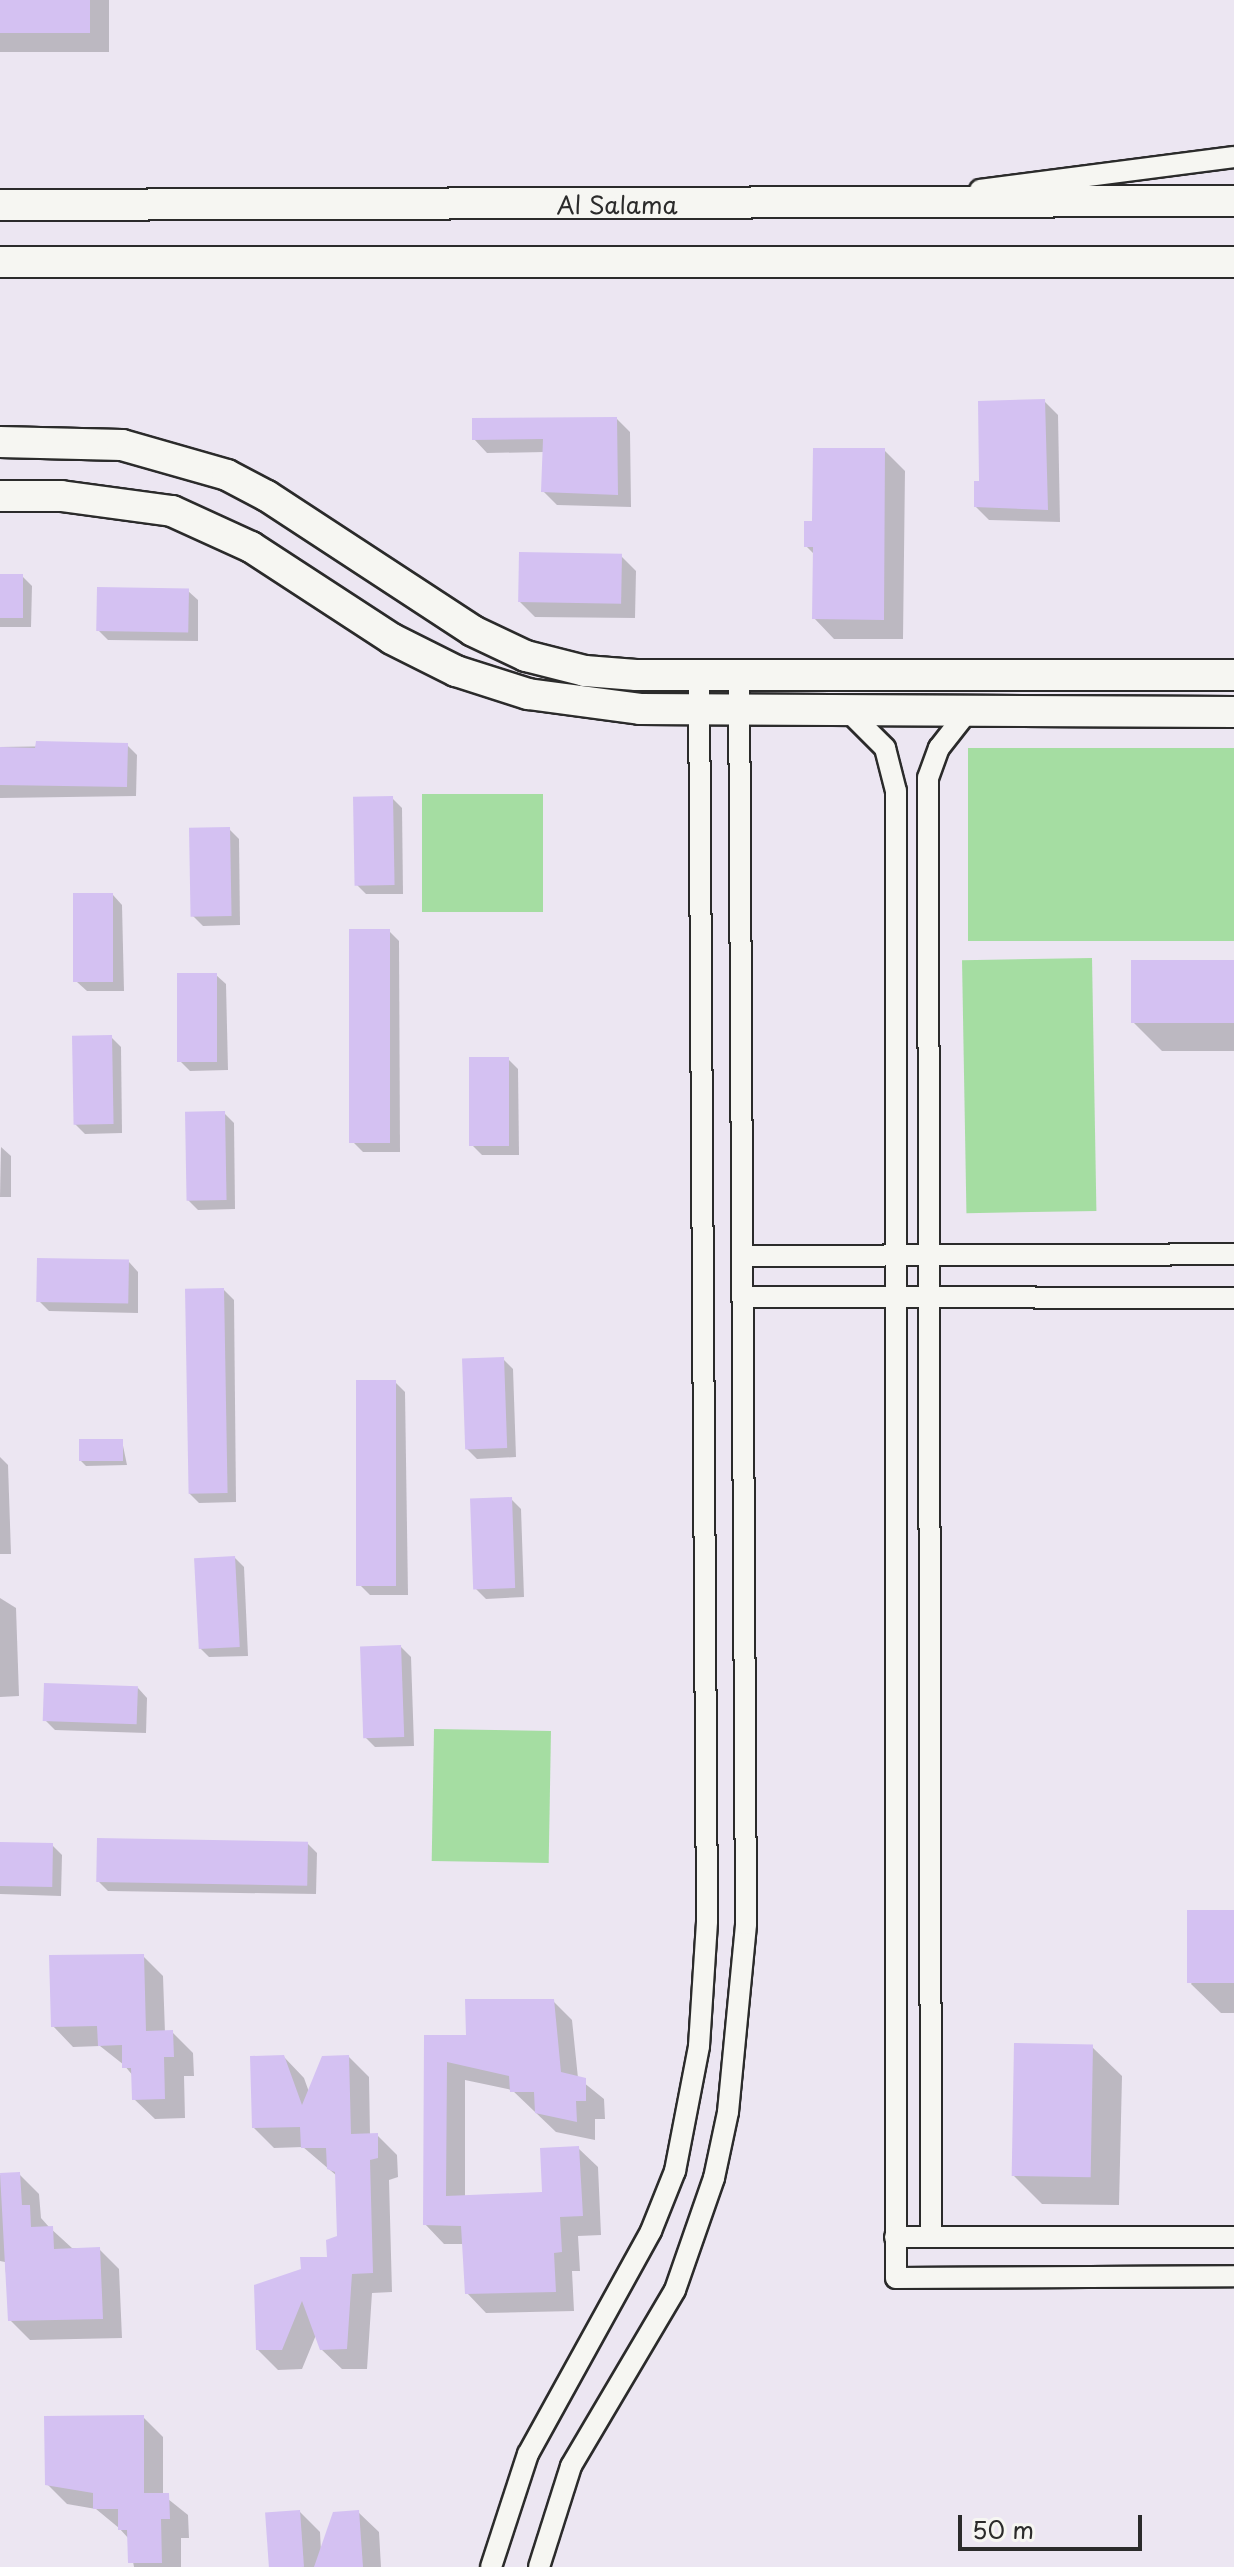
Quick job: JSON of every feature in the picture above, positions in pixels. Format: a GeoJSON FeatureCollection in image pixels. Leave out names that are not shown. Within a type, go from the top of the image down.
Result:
{"type":"FeatureCollection","features":[{"type":"Feature","properties":{"kind":"street"},"geometry":{"type":"LineString","coordinates":[[876,205],[1234,157]]}},
{"type":"Feature","properties":{"kind":"street","name":"Al Salama"},"geometry":{"type":"LineString","coordinates":[[0,205],[876,205],[1234,201]]}},
{"type":"Feature","properties":{"kind":"street"},"geometry":{"type":"LineString","coordinates":[[0,262],[1234,262]]}},
{"type":"Feature","properties":{"kind":"street"},"geometry":{"type":"LineString","coordinates":[[0,442],[122,445],[180,458],[267,496],[473,631],[526,656],[585,671],[699,675],[1234,675]]}},
{"type":"Feature","properties":{"kind":"street"},"geometry":{"type":"LineString","coordinates":[[0,496],[61,496],[172,511],[251,547],[392,639],[456,671],[528,694],[589,705],[700,710],[1234,712]]}},
{"type":"Feature","properties":{"kind":"street"},"geometry":{"type":"LineString","coordinates":[[491,2567],[528,2454],[626,2285],[675,2171],[699,2046],[707,1921],[699,675]]}},
{"type":"Feature","properties":{"kind":"street"},"geometry":{"type":"LineString","coordinates":[[539,2567],[571,2466],[675,2290],[714,2178],[728,2112],[746,1924],[739,675]]}},
{"type":"Feature","properties":{"kind":"street"},"geometry":{"type":"LineString","coordinates":[[847,710],[885,748],[896,791],[896,2278],[1234,2276]]}},
{"type":"Feature","properties":{"kind":"street"},"geometry":{"type":"LineString","coordinates":[[931,2237],[928,778],[939,748],[968,711]]}},
{"type":"Feature","properties":{"kind":"street"},"geometry":{"type":"LineString","coordinates":[[743,1256],[1234,1254]]}},
{"type":"Feature","properties":{"kind":"street"},"geometry":{"type":"LineString","coordinates":[[743,1297],[1234,1298]]}},
{"type":"Feature","properties":{"kind":"street"},"geometry":{"type":"LineString","coordinates":[[895,2237],[1234,2237]]}},
{"type":"Feature","properties":{"kind":"green space"},"geometry":{"type":"Polygon","coordinates":[[[968,748],[1234,748],[1234,941],[968,941],[968,748]]]}},
{"type":"Feature","properties":{"kind":"green space"},"geometry":{"type":"Polygon","coordinates":[[[422,794],[543,794],[543,912],[422,912],[422,794]]]}},
{"type":"Feature","properties":{"kind":"green space"},"geometry":{"type":"Polygon","coordinates":[[[1092,958],[1096,1211],[966,1213],[962,960],[1092,958]]]}},
{"type":"Feature","properties":{"kind":"green space"},"geometry":{"type":"Polygon","coordinates":[[[434,1729],[551,1731],[549,1863],[432,1861],[434,1729]]]}},
{"type":"Feature","properties":{"kind":"building"},"geometry":{"type":"Polygon","coordinates":[[[0,0],[90,0],[90,33],[0,33],[0,0]]]}},
{"type":"Feature","properties":{"kind":"building"},"geometry":{"type":"Polygon","coordinates":[[[1045,399],[1048,510],[974,507],[974,481],[979,481],[978,401],[1045,399]]]}},
{"type":"Feature","properties":{"kind":"building"},"geometry":{"type":"Polygon","coordinates":[[[617,417],[618,495],[541,492],[543,439],[472,440],[472,418],[617,417]]]}},
{"type":"Feature","properties":{"kind":"building"},"geometry":{"type":"Polygon","coordinates":[[[813,448],[885,448],[884,620],[812,619],[813,547],[804,547],[804,521],[812,521],[813,448]]]}},
{"type":"Feature","properties":{"kind":"building"},"geometry":{"type":"Polygon","coordinates":[[[519,552],[622,554],[621,604],[518,602],[519,552]]]}},
{"type":"Feature","properties":{"kind":"building"},"geometry":{"type":"Polygon","coordinates":[[[0,574],[23,574],[23,618],[0,618],[0,574]]]}},
{"type":"Feature","properties":{"kind":"building"},"geometry":{"type":"Polygon","coordinates":[[[97,587],[189,589],[188,633],[96,631],[97,587]]]}},
{"type":"Feature","properties":{"kind":"building"},"geometry":{"type":"Polygon","coordinates":[[[36,741],[128,743],[127,787],[0,785],[0,747],[35,748],[36,741]]]}},
{"type":"Feature","properties":{"kind":"building"},"geometry":{"type":"Polygon","coordinates":[[[393,796],[395,885],[355,886],[353,797],[393,796]]]}},
{"type":"Feature","properties":{"kind":"building"},"geometry":{"type":"Polygon","coordinates":[[[230,827],[232,916],[191,917],[189,828],[230,827]]]}},
{"type":"Feature","properties":{"kind":"building"},"geometry":{"type":"Polygon","coordinates":[[[73,893],[113,893],[113,982],[73,982],[73,893]]]}},
{"type":"Feature","properties":{"kind":"building"},"geometry":{"type":"Polygon","coordinates":[[[349,929],[390,929],[390,1143],[349,1143],[349,929]]]}},
{"type":"Feature","properties":{"kind":"building"},"geometry":{"type":"Polygon","coordinates":[[[1131,960],[1234,960],[1234,1023],[1131,1023],[1131,960]]]}},
{"type":"Feature","properties":{"kind":"building"},"geometry":{"type":"Polygon","coordinates":[[[177,973],[217,973],[217,1062],[177,1062],[177,973]]]}},
{"type":"Feature","properties":{"kind":"building"},"geometry":{"type":"Polygon","coordinates":[[[112,1035],[114,1124],[74,1125],[72,1036],[112,1035]]]}},
{"type":"Feature","properties":{"kind":"building"},"geometry":{"type":"Polygon","coordinates":[[[469,1057],[509,1057],[509,1146],[469,1146],[469,1057]]]}},
{"type":"Feature","properties":{"kind":"building"},"geometry":{"type":"Polygon","coordinates":[[[225,1111],[227,1200],[187,1201],[185,1112],[225,1111]]]}},
{"type":"Feature","properties":{"kind":"building"},"geometry":{"type":"Polygon","coordinates":[[[37,1258],[129,1260],[128,1304],[36,1302],[37,1258]]]}},
{"type":"Feature","properties":{"kind":"building"},"geometry":{"type":"Polygon","coordinates":[[[224,1288],[228,1493],[189,1494],[185,1289],[224,1288]]]}},
{"type":"Feature","properties":{"kind":"building"},"geometry":{"type":"Polygon","coordinates":[[[504,1357],[507,1448],[465,1449],[462,1358],[504,1357]]]}},
{"type":"Feature","properties":{"kind":"building"},"geometry":{"type":"Polygon","coordinates":[[[356,1380],[396,1380],[396,1586],[356,1586],[356,1380]]]}},
{"type":"Feature","properties":{"kind":"building"},"geometry":{"type":"Polygon","coordinates":[[[79,1439],[123,1439],[123,1461],[79,1461],[79,1439]]]}},
{"type":"Feature","properties":{"kind":"building"},"geometry":{"type":"Polygon","coordinates":[[[512,1497],[515,1588],[473,1589],[470,1498],[512,1497]]]}},
{"type":"Feature","properties":{"kind":"building"},"geometry":{"type":"Polygon","coordinates":[[[235,1556],[240,1647],[199,1649],[194,1558],[235,1556]]]}},
{"type":"Feature","properties":{"kind":"building"},"geometry":{"type":"Polygon","coordinates":[[[401,1645],[404,1737],[363,1738],[360,1646],[401,1645]]]}},
{"type":"Feature","properties":{"kind":"building"},"geometry":{"type":"Polygon","coordinates":[[[44,1683],[138,1686],[137,1724],[43,1721],[44,1683]]]}},
{"type":"Feature","properties":{"kind":"building"},"geometry":{"type":"Polygon","coordinates":[[[97,1838],[308,1842],[307,1886],[96,1882],[97,1838]]]}},
{"type":"Feature","properties":{"kind":"building"},"geometry":{"type":"Polygon","coordinates":[[[0,1842],[53,1843],[52,1887],[0,1886],[0,1842]]]}},
{"type":"Feature","properties":{"kind":"building"},"geometry":{"type":"Polygon","coordinates":[[[1187,1910],[1234,1910],[1234,1983],[1187,1983],[1187,1910]]]}},
{"type":"Feature","properties":{"kind":"building"},"geometry":{"type":"Polygon","coordinates":[[[144,1954],[146,2031],[173,2030],[174,2057],[164,2057],[165,2099],[132,2100],[131,2068],[122,2068],[122,2045],[98,2046],[97,2026],[51,2027],[49,1955],[144,1954]]]}},
{"type":"Feature","properties":{"kind":"building"},"geometry":{"type":"Polygon","coordinates":[[[465,1999],[554,1999],[561,2072],[586,2078],[586,2101],[576,2101],[577,2122],[535,2113],[534,2092],[510,2092],[509,2076],[447,2062],[446,2196],[542,2192],[540,2148],[579,2146],[583,2216],[560,2217],[562,2252],[554,2253],[556,2292],[465,2294],[461,2226],[423,2225],[424,2035],[466,2035],[465,1999]]]}},
{"type":"Feature","properties":{"kind":"building"},"geometry":{"type":"Polygon","coordinates":[[[1014,2043],[1093,2044],[1091,2177],[1012,2176],[1014,2043]]]}},
{"type":"Feature","properties":{"kind":"building"},"geometry":{"type":"Polygon","coordinates":[[[284,2055],[302,2105],[322,2056],[349,2055],[351,2134],[378,2133],[378,2158],[370,2160],[373,2273],[352,2274],[347,2349],[320,2350],[302,2301],[282,2350],[256,2350],[254,2285],[301,2269],[300,2257],[327,2257],[326,2240],[337,2236],[335,2172],[327,2169],[326,2148],[301,2148],[300,2127],[252,2128],[250,2056],[284,2055]]]}},
{"type":"Feature","properties":{"kind":"building"},"geometry":{"type":"Polygon","coordinates":[[[20,2172],[22,2205],[30,2205],[31,2227],[53,2226],[54,2249],[100,2247],[103,2319],[8,2321],[0,2173],[20,2172]]]}},
{"type":"Feature","properties":{"kind":"building"},"geometry":{"type":"Polygon","coordinates":[[[144,2415],[144,2493],[169,2493],[170,2519],[161,2519],[162,2563],[128,2563],[127,2530],[118,2530],[118,2509],[93,2509],[93,2493],[45,2485],[44,2416],[144,2415]]]}},
{"type":"Feature","properties":{"kind":"building"},"geometry":{"type":"Polygon","coordinates":[[[300,2510],[304,2567],[269,2567],[265,2512],[300,2510]]]}},
{"type":"Feature","properties":{"kind":"building"},"geometry":{"type":"Polygon","coordinates":[[[359,2510],[363,2567],[314,2567],[333,2512],[359,2510]]]}}]}
